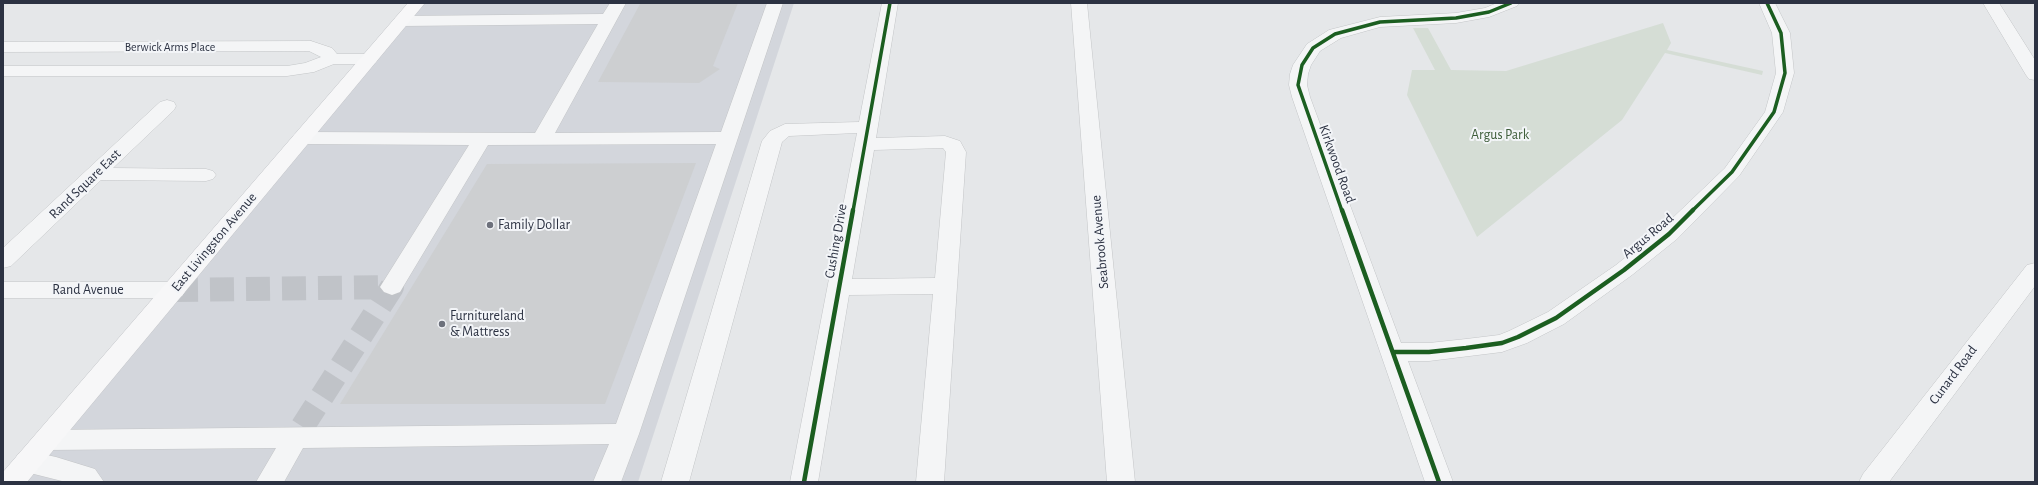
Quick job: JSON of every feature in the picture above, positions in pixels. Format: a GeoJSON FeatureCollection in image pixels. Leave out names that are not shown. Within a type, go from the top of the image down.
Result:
{"type":"FeatureCollection","features":[{"type":"Feature","properties":{"kind":"main road","name":"East Livingston Avenue"},"geometry":{"type":"LineString","coordinates":[[11,482],[417,3]]}},
{"type":"Feature","properties":{"kind":"street"},"geometry":{"type":"LineString","coordinates":[[541,140],[618,3]]}},
{"type":"Feature","properties":{"kind":"street"},"geometry":{"type":"LineString","coordinates":[[607,482],[626,434],[776,3]]}},
{"type":"Feature","properties":{"kind":"street","name":"Cushing Drive"},"geometry":{"type":"LineString","coordinates":[[804,482],[890,3]]}},
{"type":"Feature","properties":{"kind":"street","name":"Seabrook Avenue"},"geometry":{"type":"LineString","coordinates":[[1079,3],[1121,482]]}},
{"type":"Feature","properties":{"kind":"street","name":"Kirkwood Road"},"geometry":{"type":"LineString","coordinates":[[1439,482],[1298,85],[1302,65],[1313,48],[1323,40],[1350,29],[1380,22],[1456,18],[1489,12],[1511,3]]}},
{"type":"Feature","properties":{"kind":"street","name":"Argus Road"},"geometry":{"type":"LineString","coordinates":[[1392,352],[1429,352],[1502,344],[1556,318],[1624,270],[1669,234],[1732,172],[1774,112],[1785,73],[1781,33],[1766,3]]}},
{"type":"Feature","properties":{"kind":"street"},"geometry":{"type":"LineString","coordinates":[[1991,3],[2035,75]]}},
{"type":"Feature","properties":{"kind":"street"},"geometry":{"type":"LineString","coordinates":[[402,21],[608,19]]}},
{"type":"Feature","properties":{"kind":"street","name":"Berwick Arms Place"},"geometry":{"type":"LineString","coordinates":[[3,47],[311,46],[326,52],[332,59]]}},
{"type":"Feature","properties":{"kind":"street"},"geometry":{"type":"LineString","coordinates":[[128,71],[155,47]]}},
{"type":"Feature","properties":{"kind":"street","name":"Berwick Arms Place"},"geometry":{"type":"LineString","coordinates":[[3,71],[287,71],[308,68],[332,59],[369,60]]}},
{"type":"Feature","properties":{"kind":"street","name":"Rand Square East"},"geometry":{"type":"LineString","coordinates":[[3,261],[167,106]]}},
{"type":"Feature","properties":{"kind":"street"},"geometry":{"type":"LineString","coordinates":[[675,482],[772,141],[776,135],[785,130],[801,128],[931,142],[945,142],[953,145],[956,152],[930,482]]}},
{"type":"Feature","properties":{"kind":"street"},"geometry":{"type":"LineString","coordinates":[[302,138],[541,140],[729,138]]}},
{"type":"Feature","properties":{"kind":"street"},"geometry":{"type":"LineString","coordinates":[[392,287],[482,139]]}},
{"type":"Feature","properties":{"kind":"street"},"geometry":{"type":"LineString","coordinates":[[95,174],[206,175]]}},
{"type":"Feature","properties":{"kind":"street","name":"Cunard Road"},"geometry":{"type":"LineString","coordinates":[[1873,482],[2035,270]]}},
{"type":"Feature","properties":{"kind":"street"},"geometry":{"type":"LineString","coordinates":[[839,287],[946,286]]}},
{"type":"Feature","properties":{"kind":"street","name":"Rand Avenue"},"geometry":{"type":"LineString","coordinates":[[3,290],[174,290]]}},
{"type":"Feature","properties":{"kind":"street"},"geometry":{"type":"LineString","coordinates":[[46,440],[626,434]]}},
{"type":"Feature","properties":{"kind":"street"},"geometry":{"type":"LineString","coordinates":[[270,482],[296,437]]}},
{"type":"Feature","properties":{"kind":"street"},"geometry":{"type":"LineString","coordinates":[[28,462],[56,468],[84,477],[90,482]]}},
{"type":"Feature","properties":{"kind":"shaded area"},"geometry":{"type":"Polygon","coordinates":[[[417,3],[794,3],[638,482],[9,482],[417,3]]]}},
{"type":"Feature","properties":{"kind":"green space","name":"Argus Park"},"geometry":{"type":"Polygon","coordinates":[[[1663,23],[1671,43],[1667,50],[1763,71],[1762,75],[1665,53],[1622,120],[1477,237],[1407,95],[1412,70],[1435,70],[1413,28],[1428,28],[1451,70],[1506,71],[1663,23]]]}},
{"type":"Feature","properties":{"kind":"building"},"geometry":{"type":"Polygon","coordinates":[[[738,3],[713,66],[720,69],[699,83],[598,82],[640,4],[738,3]]]}},
{"type":"Feature","properties":{"kind":"building"},"geometry":{"type":"Polygon","coordinates":[[[696,163],[605,404],[340,404],[487,164],[696,163]]]}},
{"type":"Feature","properties":{"kind":"tunnel"},"geometry":{"type":"LineString","coordinates":[[174,290],[392,287],[296,437]]}},
{"type":"Feature","properties":{"kind":"cycle path"},"geometry":{"type":"LineString","coordinates":[[804,482],[890,3]]}},
{"type":"Feature","properties":{"kind":"cycle path"},"geometry":{"type":"LineString","coordinates":[[1439,482],[1301,97],[1298,85],[1299,74],[1302,65],[1313,48],[1335,34],[1380,22],[1456,18],[1489,12],[1511,3]]}},
{"type":"Feature","properties":{"kind":"cycle path"},"geometry":{"type":"LineString","coordinates":[[1393,352],[1429,352],[1466,348],[1502,343],[1518,337],[1556,318],[1624,270],[1669,234],[1732,172],[1774,112],[1785,73],[1781,33],[1767,3]]}},
{"type":"Feature","properties":{"kind":"place","name":"Family Dollar"},"geometry":{"type":"Point","coordinates":[490,225]}},
{"type":"Feature","properties":{"kind":"place","name":"Furnitureland & Mattress"},"geometry":{"type":"Point","coordinates":[442,324]}}]}
